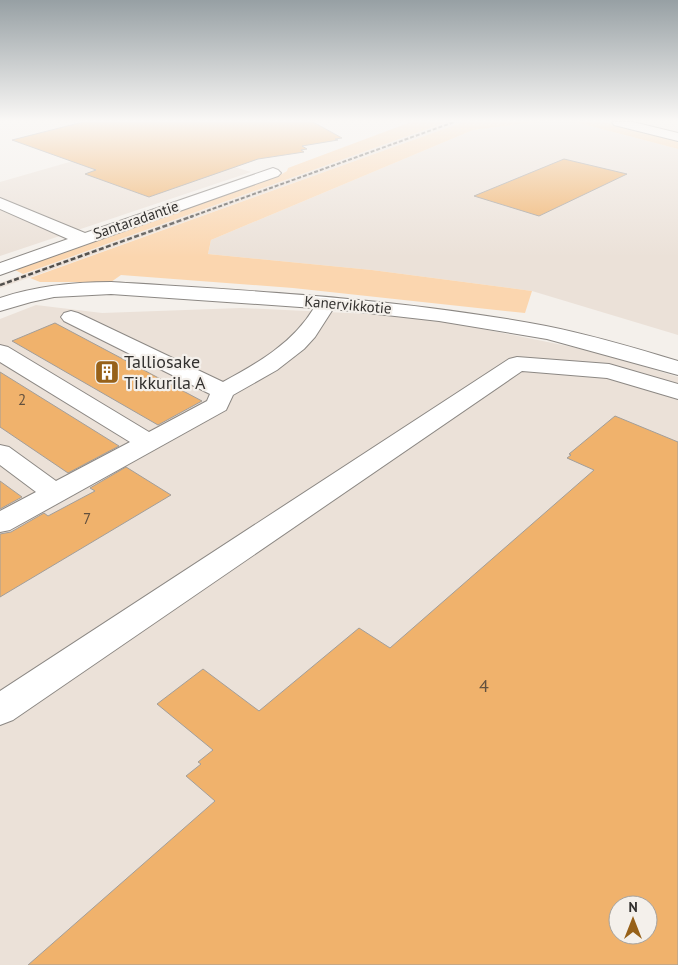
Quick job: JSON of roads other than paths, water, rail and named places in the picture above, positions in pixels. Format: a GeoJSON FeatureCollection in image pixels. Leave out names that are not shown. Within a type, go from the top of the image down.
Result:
{"type":"FeatureCollection","features":[{"type":"Feature","properties":{"kind":"street","name":"Santaradantie"},"geometry":{"type":"LineString","coordinates":[[0,269],[273,173]]}},
{"type":"Feature","properties":{"kind":"street"},"geometry":{"type":"LineString","coordinates":[[0,203],[83,239]]}},
{"type":"Feature","properties":{"kind":"street","name":"Kanervikkotie"},"geometry":{"type":"LineString","coordinates":[[4,299],[48,291],[78,288],[111,288],[327,302],[403,310],[517,327],[592,343],[678,368]]}},
{"type":"Feature","properties":{"kind":"street"},"geometry":{"type":"LineString","coordinates":[[0,523],[217,405],[223,391],[263,370],[298,343],[318,320],[327,302]]}},
{"type":"Feature","properties":{"kind":"street"},"geometry":{"type":"LineString","coordinates":[[71,317],[223,391]]}},
{"type":"Feature","properties":{"kind":"street"},"geometry":{"type":"LineString","coordinates":[[0,352],[148,442]]}},
{"type":"Feature","properties":{"kind":"street"},"geometry":{"type":"LineString","coordinates":[[0,710],[517,364],[609,371],[678,392]]}},
{"type":"Feature","properties":{"kind":"street"},"geometry":{"type":"LineString","coordinates":[[0,453],[54,493]]}},
{"type":"Feature","properties":{"kind":"railway"},"geometry":{"type":"LineString","coordinates":[[190,217],[329,167]]}},
{"type":"Feature","properties":{"kind":"railway"},"geometry":{"type":"LineString","coordinates":[[0,285],[193,216]]}},
{"type":"Feature","properties":{"kind":"place","name":"Talliosake Tikkurila A"},"geometry":{"type":"Point","coordinates":[107,372]}}]}
